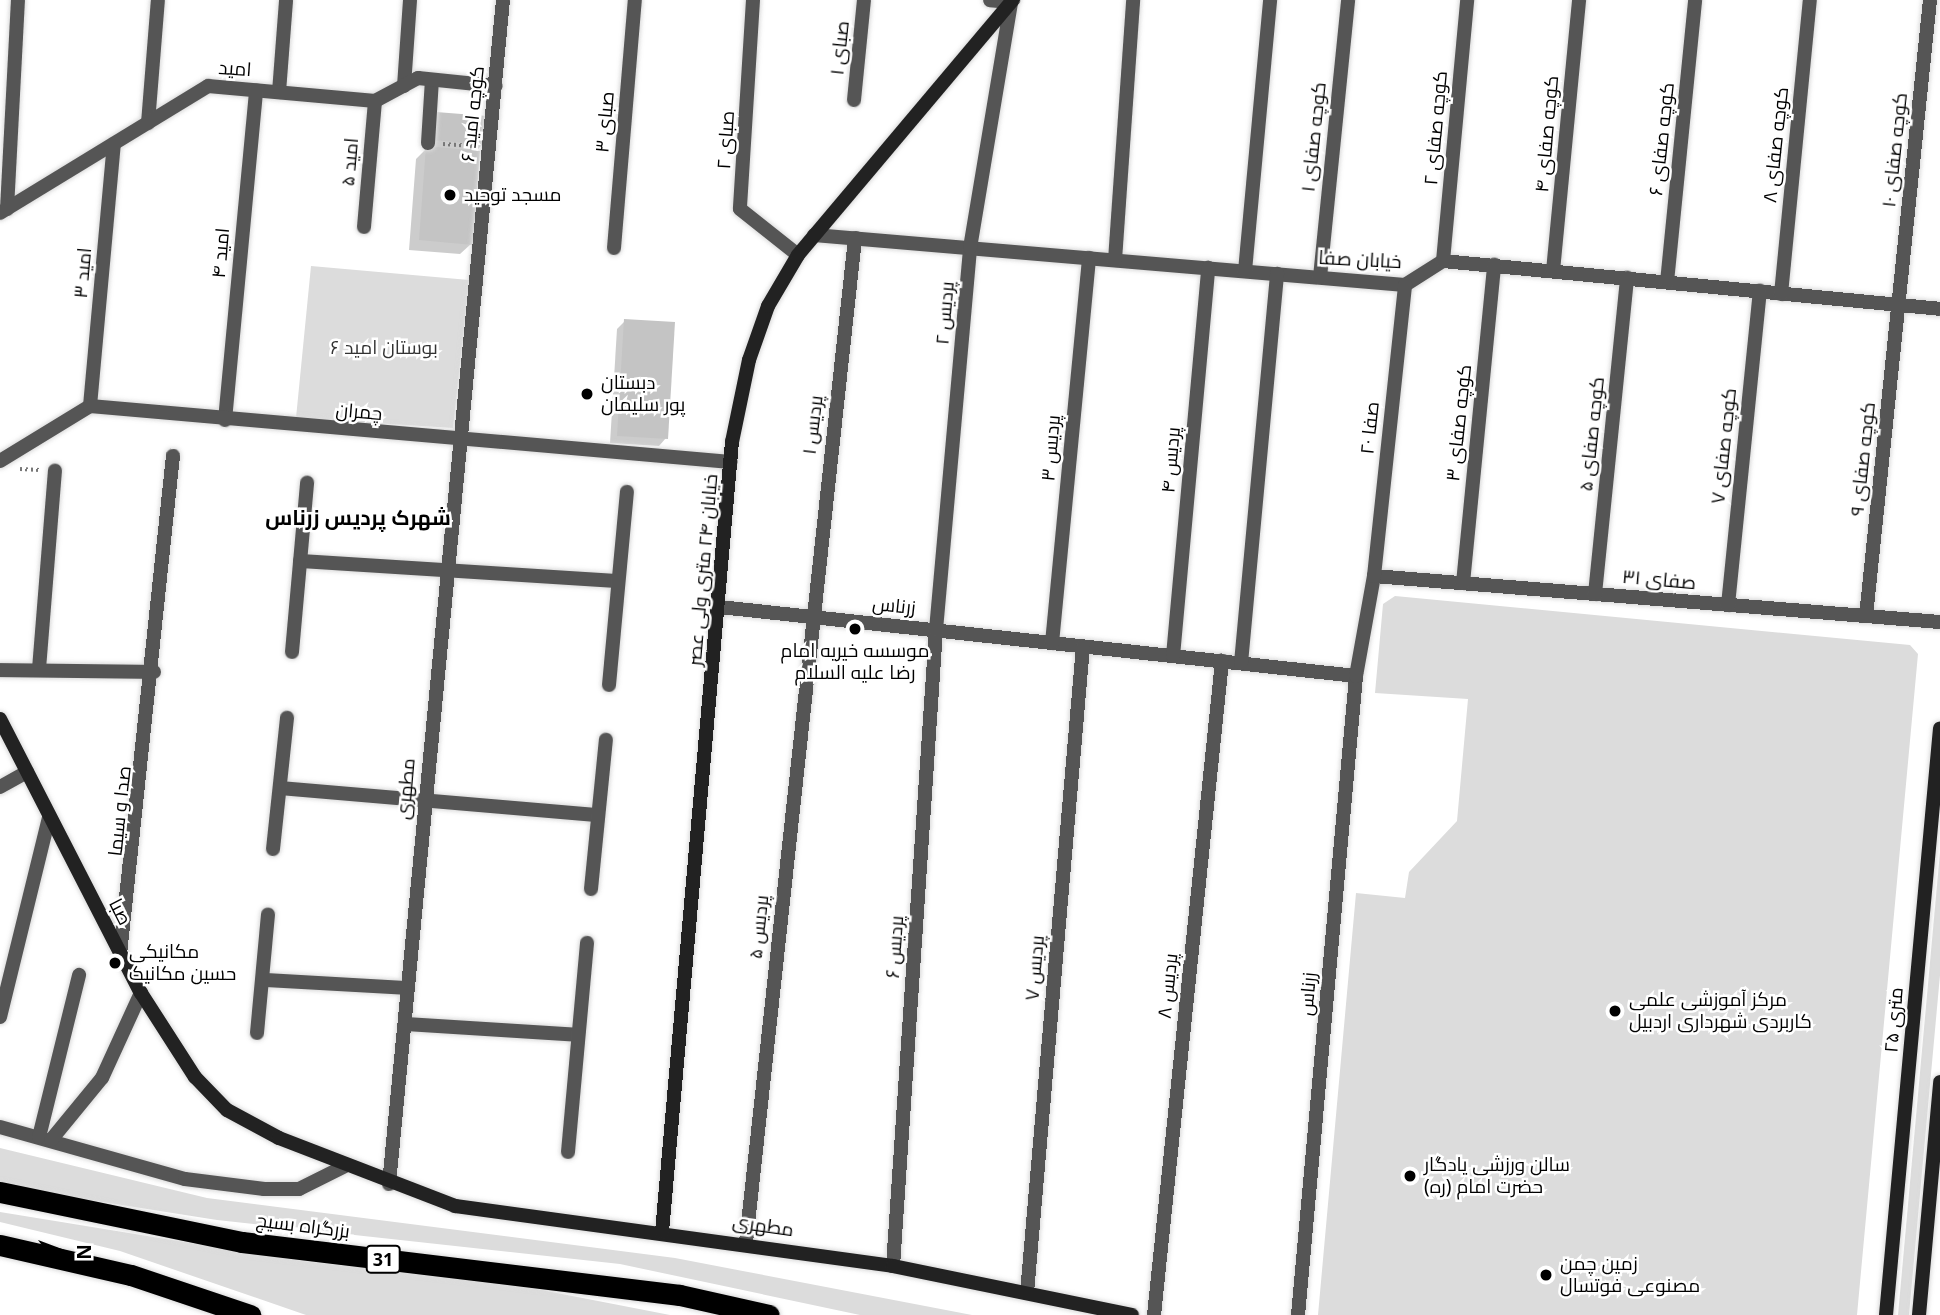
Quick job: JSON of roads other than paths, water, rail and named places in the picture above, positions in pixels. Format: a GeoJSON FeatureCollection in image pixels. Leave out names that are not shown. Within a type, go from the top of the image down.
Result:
{"type":"FeatureCollection","features":[{"type":"Feature","properties":{"kind":"highway","name":"بزرگراه بسیج"},"geometry":{"type":"LineString","coordinates":[[0,1192],[242,1242],[680,1295],[769,1315]]}},
{"type":"Feature","properties":{"kind":"highway"},"geometry":{"type":"LineString","coordinates":[[0,1245],[131,1275],[250,1315]]}},
{"type":"Feature","properties":{"kind":"highway"},"geometry":{"type":"LineString","coordinates":[[680,1295],[704,1315]]}},
{"type":"Feature","properties":{"kind":"street"},"geometry":{"type":"LineString","coordinates":[[3,211],[18,0]]}},
{"type":"Feature","properties":{"kind":"street"},"geometry":{"type":"LineString","coordinates":[[148,123],[158,0]]}},
{"type":"Feature","properties":{"kind":"street"},"geometry":{"type":"LineString","coordinates":[[279,92],[286,0]]}},
{"type":"Feature","properties":{"kind":"street"},"geometry":{"type":"LineString","coordinates":[[404,86],[410,0]]}},
{"type":"Feature","properties":{"kind":"street","name":"کوچه امید ۶"},"geometry":{"type":"LineString","coordinates":[[457,440],[503,0]]}},
{"type":"Feature","properties":{"kind":"street","name":"صبای ۳"},"geometry":{"type":"LineString","coordinates":[[614,248],[635,0]]}},
{"type":"Feature","properties":{"kind":"street","name":"صبای ۲"},"geometry":{"type":"LineString","coordinates":[[752,0],[740,209],[798,255]]}},
{"type":"Feature","properties":{"kind":"street","name":"صبای ۱"},"geometry":{"type":"LineString","coordinates":[[854,100],[864,0]]}},
{"type":"Feature","properties":{"kind":"street"},"geometry":{"type":"LineString","coordinates":[[989,0],[1012,1]]}},
{"type":"Feature","properties":{"kind":"street"},"geometry":{"type":"LineString","coordinates":[[1115,260],[1133,0]]}},
{"type":"Feature","properties":{"kind":"street"},"geometry":{"type":"LineString","coordinates":[[1245,271],[1269,0]]}},
{"type":"Feature","properties":{"kind":"street","name":"کوچه صفای ۱"},"geometry":{"type":"LineString","coordinates":[[1320,277],[1348,0]]}},
{"type":"Feature","properties":{"kind":"street","name":"کوچه صفای ۲"},"geometry":{"type":"LineString","coordinates":[[1443,261],[1468,0]]}},
{"type":"Feature","properties":{"kind":"street","name":"کوچه صفای ۴"},"geometry":{"type":"LineString","coordinates":[[1553,271],[1579,0]]}},
{"type":"Feature","properties":{"kind":"street","name":"کوچه صفای ۶"},"geometry":{"type":"LineString","coordinates":[[1667,282],[1695,0]]}},
{"type":"Feature","properties":{"kind":"street","name":"کوچه صفای ۸"},"geometry":{"type":"LineString","coordinates":[[1781,293],[1810,0]]}},
{"type":"Feature","properties":{"kind":"street","name":"کوچه صفای ۱۰"},"geometry":{"type":"LineString","coordinates":[[1897,305],[1930,0]]}},
{"type":"Feature","properties":{"kind":"street","name":"خیابان ۲۴ متری ولی عصر"},"geometry":{"type":"LineString","coordinates":[[662,1232],[731,461],[749,360],[768,306],[798,255],[1012,1]]}},
{"type":"Feature","properties":{"kind":"street","name":"پردیس ۲"},"geometry":{"type":"LineString","coordinates":[[936,630],[971,248],[1012,1]]}},
{"type":"Feature","properties":{"kind":"street"},"geometry":{"type":"LineString","coordinates":[[428,142],[432,80]]}},
{"type":"Feature","properties":{"kind":"street"},"geometry":{"type":"LineString","coordinates":[[375,100],[404,86],[432,80],[496,86]]}},
{"type":"Feature","properties":{"kind":"street","name":"امید"},"geometry":{"type":"LineString","coordinates":[[3,211],[208,86],[375,100]]}},
{"type":"Feature","properties":{"kind":"street","name":"امید ۴"},"geometry":{"type":"LineString","coordinates":[[225,419],[256,90]]}},
{"type":"Feature","properties":{"kind":"street","name":"امید ۵"},"geometry":{"type":"LineString","coordinates":[[364,226],[375,100]]}},
{"type":"Feature","properties":{"kind":"street","name":"امید ۳"},"geometry":{"type":"LineString","coordinates":[[90,406],[114,144]]}},
{"type":"Feature","properties":{"kind":"street","name":"خیابان صفا"},"geometry":{"type":"LineString","coordinates":[[814,234],[1405,285],[1443,261]]}},
{"type":"Feature","properties":{"kind":"street","name":"پردیس ۱"},"geometry":{"type":"LineString","coordinates":[[810,616],[855,238]]}},
{"type":"Feature","properties":{"kind":"street","name":"پردیس ۳"},"geometry":{"type":"LineString","coordinates":[[1052,643],[1089,258]]}},
{"type":"Feature","properties":{"kind":"street"},"geometry":{"type":"LineString","coordinates":[[1443,261],[1940,309]]}},
{"type":"Feature","properties":{"kind":"street","name":"کوچه صفای ۳"},"geometry":{"type":"LineString","coordinates":[[1463,583],[1494,265]]}},
{"type":"Feature","properties":{"kind":"street","name":"پردیس ۴"},"geometry":{"type":"LineString","coordinates":[[1173,656],[1208,268]]}},
{"type":"Feature","properties":{"kind":"street"},"geometry":{"type":"LineString","coordinates":[[1241,663],[1278,274]]}},
{"type":"Feature","properties":{"kind":"street","name":"کوچه صفای ۵"},"geometry":{"type":"LineString","coordinates":[[1595,594],[1627,278]]}},
{"type":"Feature","properties":{"kind":"street","name":"صفا ۲۰"},"geometry":{"type":"LineString","coordinates":[[1374,576],[1405,285]]}},
{"type":"Feature","properties":{"kind":"street","name":"کوچه صفای ۷"},"geometry":{"type":"LineString","coordinates":[[1728,605],[1760,291]]}},
{"type":"Feature","properties":{"kind":"street","name":"کوچه صفای ۹"},"geometry":{"type":"LineString","coordinates":[[1866,616],[1897,305]]}},
{"type":"Feature","properties":{"kind":"street"},"geometry":{"type":"LineString","coordinates":[[0,461],[90,406]]}},
{"type":"Feature","properties":{"kind":"street","name":"چمران"},"geometry":{"type":"LineString","coordinates":[[90,406],[457,440],[731,461]]}},
{"type":"Feature","properties":{"kind":"street","name":"مطهری"},"geometry":{"type":"LineString","coordinates":[[389,1184],[457,440]]}},
{"type":"Feature","properties":{"kind":"street","name":"صدا و سیما"},"geometry":{"type":"LineString","coordinates":[[120,954],[154,672],[173,456]]}},
{"type":"Feature","properties":{"kind":"street"},"geometry":{"type":"LineString","coordinates":[[39,669],[55,471]]}},
{"type":"Feature","properties":{"kind":"street"},"geometry":{"type":"LineString","coordinates":[[292,652],[307,483]]}},
{"type":"Feature","properties":{"kind":"street"},"geometry":{"type":"LineString","coordinates":[[609,685],[617,581],[628,492]]}},
{"type":"Feature","properties":{"kind":"street"},"geometry":{"type":"LineString","coordinates":[[300,561],[617,581]]}},
{"type":"Feature","properties":{"kind":"street","name":"زرناس"},"geometry":{"type":"LineString","coordinates":[[1298,1315],[1356,676],[1374,576]]}},
{"type":"Feature","properties":{"kind":"street","name":"صفای ۳۱"},"geometry":{"type":"LineString","coordinates":[[1374,576],[1940,622]]}},
{"type":"Feature","properties":{"kind":"street","name":"زرناس"},"geometry":{"type":"LineString","coordinates":[[720,607],[1356,676]]}},
{"type":"Feature","properties":{"kind":"street","name":"پردیس ۵"},"geometry":{"type":"LineString","coordinates":[[746,1242],[810,616]]}},
{"type":"Feature","properties":{"kind":"street","name":"پردیس ۶"},"geometry":{"type":"LineString","coordinates":[[893,1266],[936,630]]}},
{"type":"Feature","properties":{"kind":"street","name":"پردیس ۷"},"geometry":{"type":"LineString","coordinates":[[1027,1293],[1083,646]]}},
{"type":"Feature","properties":{"kind":"street","name":"پردیس ۸"},"geometry":{"type":"LineString","coordinates":[[1153,1315],[1222,661]]}},
{"type":"Feature","properties":{"kind":"street"},"geometry":{"type":"LineString","coordinates":[[0,670],[154,672]]}},
{"type":"Feature","properties":{"kind":"street"},"geometry":{"type":"LineString","coordinates":[[273,849],[287,718]]}},
{"type":"Feature","properties":{"kind":"street","name":"صبا"},"geometry":{"type":"LineString","coordinates":[[0,719],[141,993],[195,1077],[227,1110]]}},
{"type":"Feature","properties":{"kind":"street","name":"۲۵ متری"},"geometry":{"type":"LineString","coordinates":[[1886,1315],[1940,728]]}},
{"type":"Feature","properties":{"kind":"street"},"geometry":{"type":"LineString","coordinates":[[591,889],[606,740]]}},
{"type":"Feature","properties":{"kind":"street"},"geometry":{"type":"LineString","coordinates":[[0,787],[26,772]]}},
{"type":"Feature","properties":{"kind":"street"},"geometry":{"type":"LineString","coordinates":[[281,788],[598,814]]}},
{"type":"Feature","properties":{"kind":"street"},"geometry":{"type":"LineString","coordinates":[[0,1017],[49,818]]}},
{"type":"Feature","properties":{"kind":"street"},"geometry":{"type":"LineString","coordinates":[[257,1032],[264,980],[268,915]]}},
{"type":"Feature","properties":{"kind":"street"},"geometry":{"type":"LineString","coordinates":[[568,1152],[587,943]]}},
{"type":"Feature","properties":{"kind":"street"},"geometry":{"type":"LineString","coordinates":[[45,1139],[79,975]]}},
{"type":"Feature","properties":{"kind":"street"},"geometry":{"type":"LineString","coordinates":[[264,980],[407,988]]}},
{"type":"Feature","properties":{"kind":"street"},"geometry":{"type":"LineString","coordinates":[[45,1139],[102,1078],[141,993]]}},
{"type":"Feature","properties":{"kind":"street"},"geometry":{"type":"LineString","coordinates":[[405,1024],[578,1035]]}},
{"type":"Feature","properties":{"kind":"street"},"geometry":{"type":"LineString","coordinates":[[1919,1315],[1940,1082]]}},
{"type":"Feature","properties":{"kind":"street","name":"مطهری"},"geometry":{"type":"LineString","coordinates":[[227,1110],[345,1166],[455,1206],[746,1242],[893,1266],[1132,1315]]}},
{"type":"Feature","properties":{"kind":"street"},"geometry":{"type":"LineString","coordinates":[[0,1127],[185,1180],[264,1189],[299,1189],[345,1166]]}},
{"type":"Feature","properties":{"kind":"place","name":"مسجد توحید"},"geometry":{"type":"Point","coordinates":[450,195]}},
{"type":"Feature","properties":{"kind":"place","name":"دبستان پور سلیمان"},"geometry":{"type":"Point","coordinates":[587,394]}},
{"type":"Feature","properties":{"kind":"place","name":"موسسه خیریه امام رضا علیه السلام"},"geometry":{"type":"Point","coordinates":[855,629]}},
{"type":"Feature","properties":{"kind":"place","name":"مکانیکی حسین مکانیک"},"geometry":{"type":"Point","coordinates":[115,963]}},
{"type":"Feature","properties":{"kind":"place","name":"مرکز آموزشی علمی کاربردی شهرداری اردبیل"},"geometry":{"type":"Point","coordinates":[1615,1011]}},
{"type":"Feature","properties":{"kind":"place","name":"سالن ورزشی یادگار حضرت امام (ره)"},"geometry":{"type":"Point","coordinates":[1410,1176]}},
{"type":"Feature","properties":{"kind":"place","name":"زمین چمن مصنوعی فوتسال"},"geometry":{"type":"Point","coordinates":[1546,1275]}},
{"type":"Feature","properties":{"kind":"district","name":"شهرک پردیس زرناس"},"geometry":{"type":"Point","coordinates":[358,517]}},
{"type":"Feature","properties":{"kind":"park label","name":"بوستان امید ۶"},"geometry":{"type":"Point","coordinates":[384,348]}}]}
